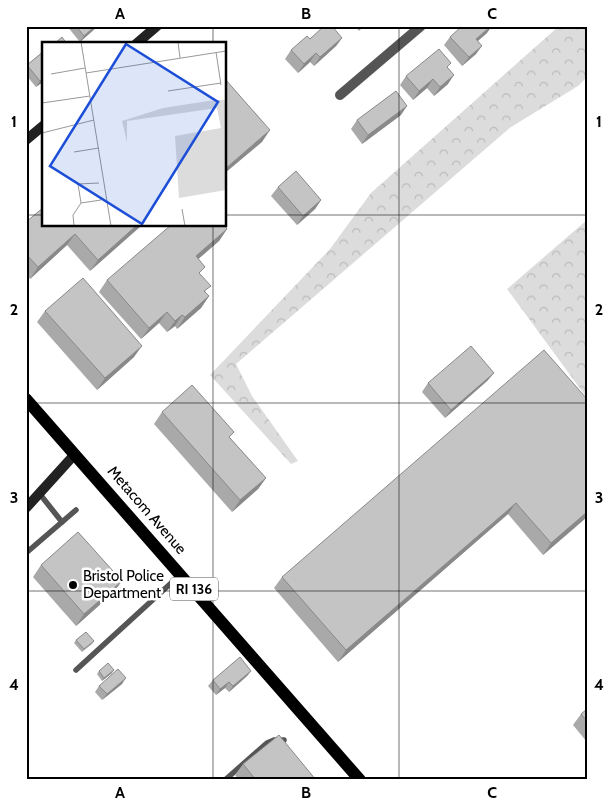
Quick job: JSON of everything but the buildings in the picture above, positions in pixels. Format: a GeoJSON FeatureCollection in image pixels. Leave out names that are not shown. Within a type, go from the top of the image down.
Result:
{"type":"FeatureCollection","features":[{"type":"Feature","properties":{"kind":"main road"},"geometry":{"type":"LineString","coordinates":[[138,42],[157,26]]}},
{"type":"Feature","properties":{"kind":"main road"},"geometry":{"type":"LineString","coordinates":[[26,140],[42,127]]}},
{"type":"Feature","properties":{"kind":"main road","name":"Metacom Avenue"},"geometry":{"type":"LineString","coordinates":[[26,399],[360,780]]}},
{"type":"Feature","properties":{"kind":"main road"},"geometry":{"type":"LineString","coordinates":[[26,508],[75,454]]}},
{"type":"Feature","properties":{"kind":"street"},"geometry":{"type":"LineString","coordinates":[[340,95],[421,26]]}},
{"type":"Feature","properties":{"kind":"lane"},"geometry":{"type":"LineString","coordinates":[[39,493],[62,522]]}},
{"type":"Feature","properties":{"kind":"lane"},"geometry":{"type":"LineString","coordinates":[[28,550],[76,510]]}},
{"type":"Feature","properties":{"kind":"lane"},"geometry":{"type":"LineString","coordinates":[[76,670],[180,574]]}},
{"type":"Feature","properties":{"kind":"lane"},"geometry":{"type":"LineString","coordinates":[[224,780],[267,743],[274,740],[284,740]]}},
{"type":"Feature","properties":{"kind":"green space"},"geometry":{"type":"Polygon","coordinates":[[[559,26],[587,26],[587,77],[578,86],[511,127],[236,364],[252,396],[298,461],[291,464],[210,375],[330,249],[371,193],[559,26]]]}},
{"type":"Feature","properties":{"kind":"green space"},"geometry":{"type":"Polygon","coordinates":[[[587,220],[587,398],[507,289],[587,220]]]}},
{"type":"Feature","properties":{"kind":"place","name":"Bristol Police Department"},"geometry":{"type":"Point","coordinates":[73,585]}}]}
